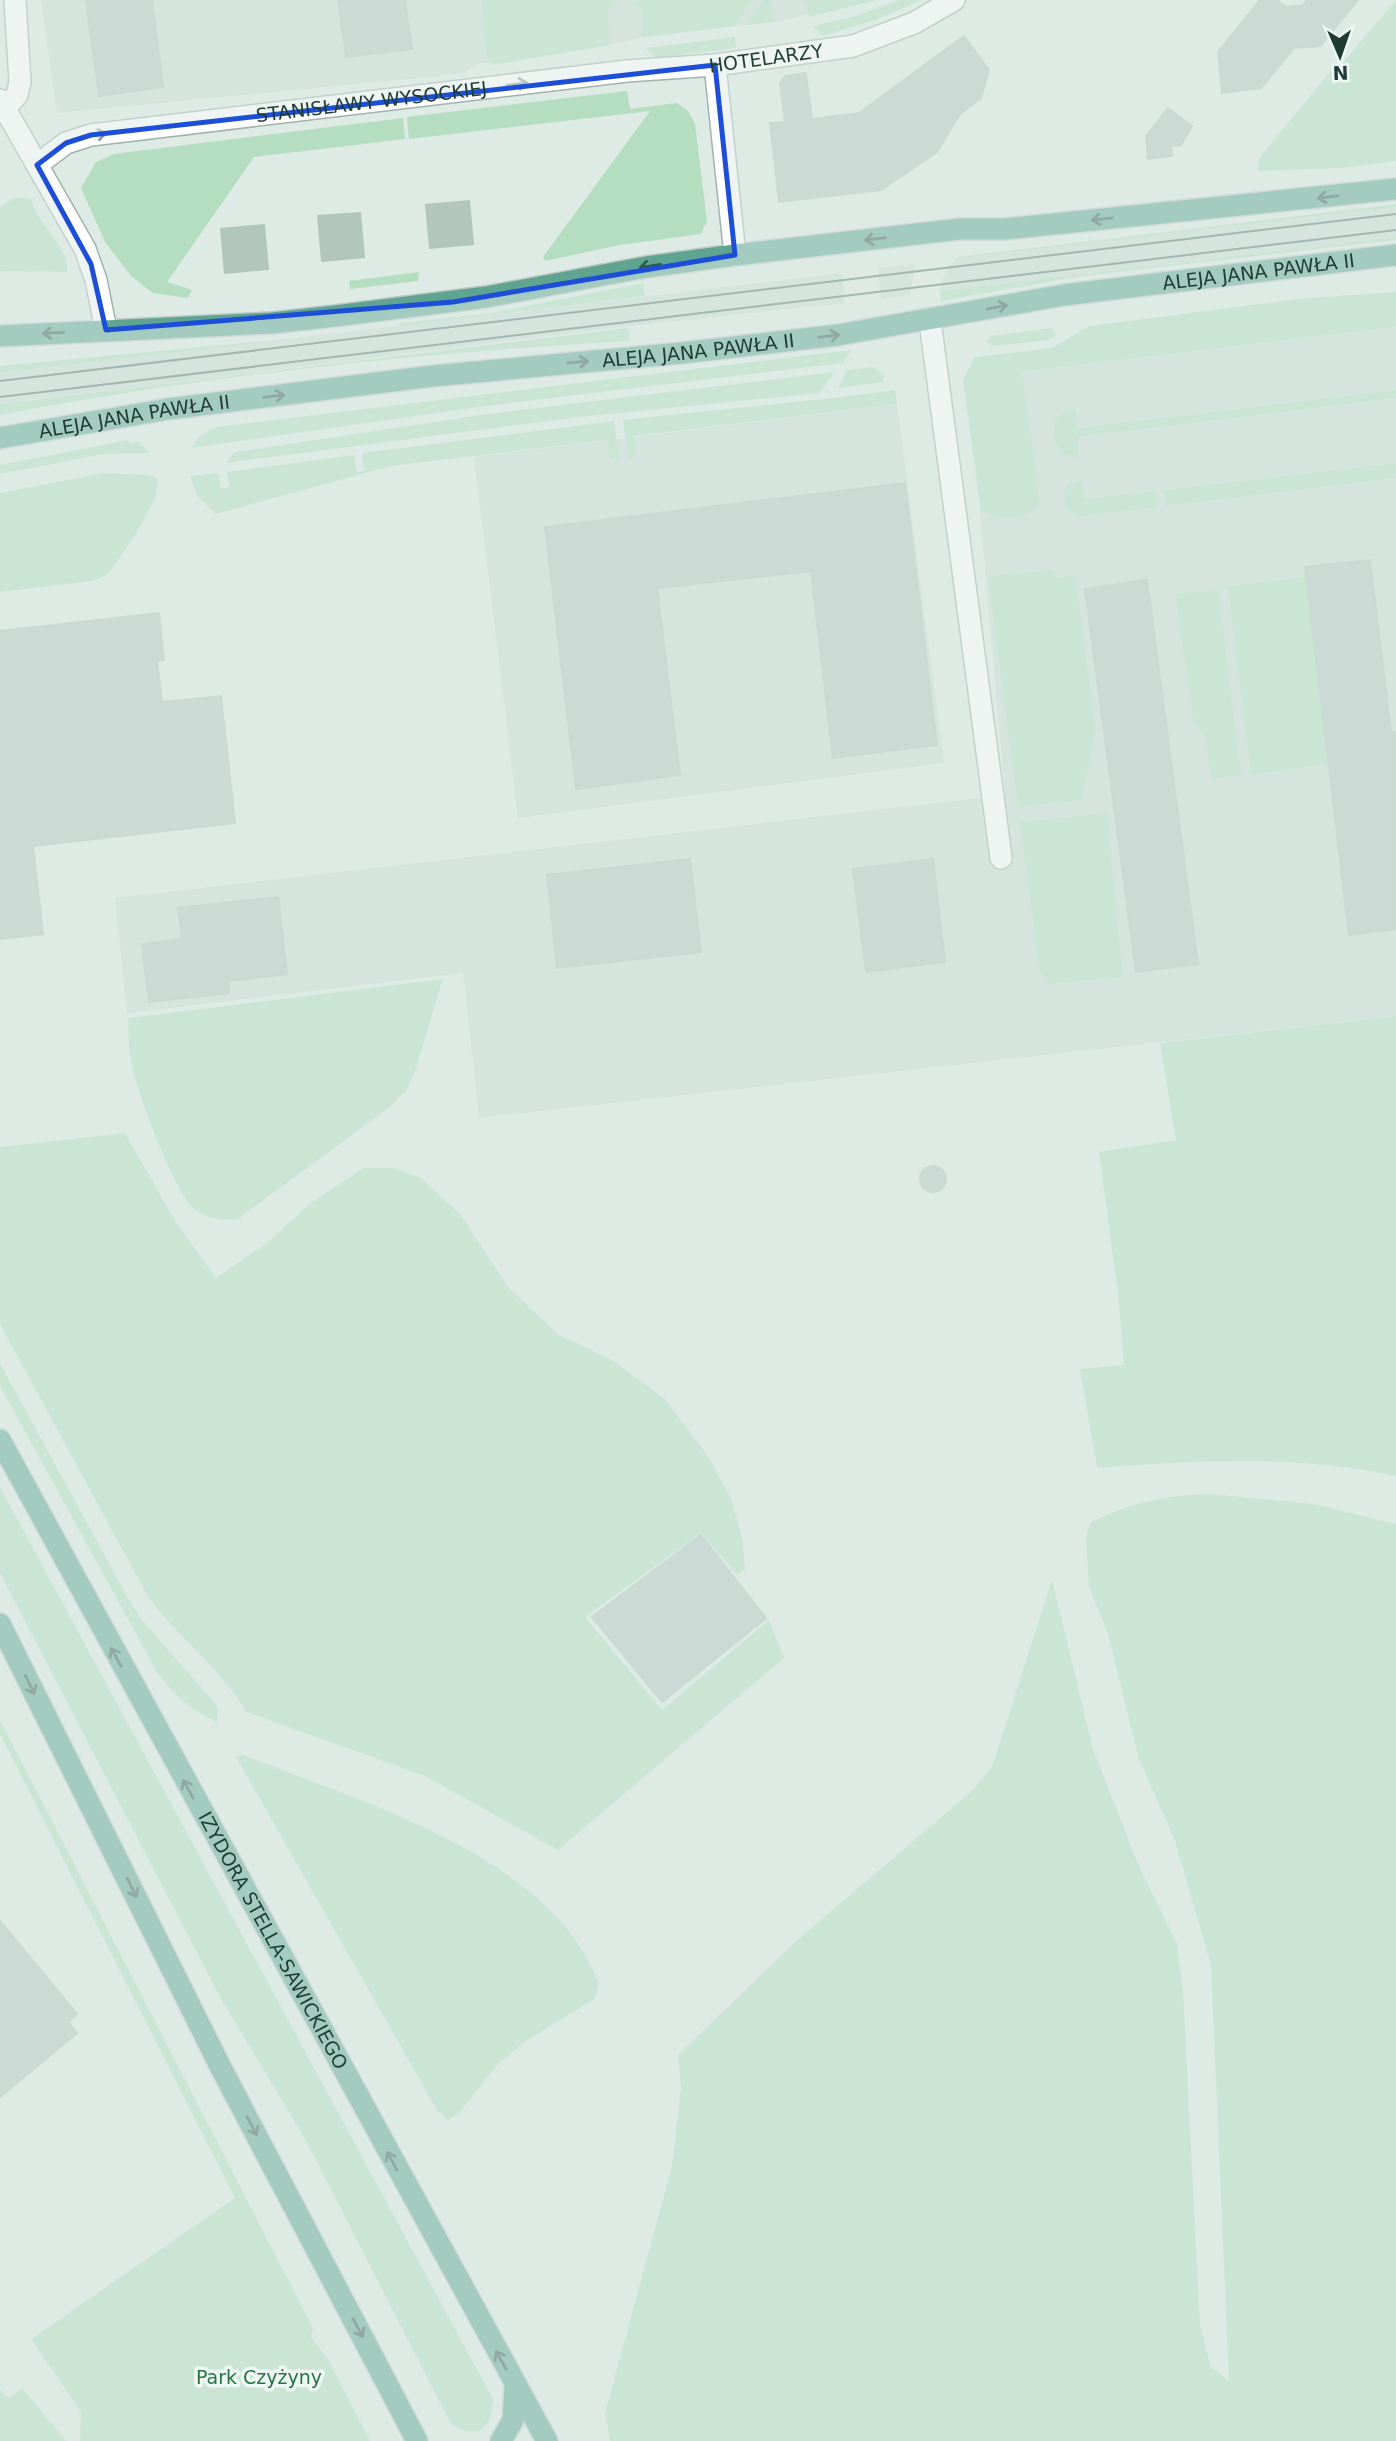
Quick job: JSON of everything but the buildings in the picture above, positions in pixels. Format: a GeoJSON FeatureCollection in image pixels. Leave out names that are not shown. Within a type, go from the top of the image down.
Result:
{"type":"FeatureCollection","features":[{"type":"Feature","properties":{"kind":"main road"},"geometry":{"type":"LineString","coordinates":[[0,336],[272,323],[428,305],[646,267],[736,255],[960,229],[1005,229],[1396,189]]}},
{"type":"Feature","properties":{"kind":"main road","name":"ALEJA JANA PAWŁA II"},"geometry":{"type":"LineString","coordinates":[[0,438],[168,409],[433,376],[695,352],[930,321],[1064,295],[1396,255]]}},
{"type":"Feature","properties":{"kind":"main road","name":"IZYDORA STELLA-SAWICKIEGO"},"geometry":{"type":"LineString","coordinates":[[0,1430],[5,1448],[47,1530],[547,2441]]}},
{"type":"Feature","properties":{"kind":"main road"},"geometry":{"type":"LineString","coordinates":[[0,1624],[220,2066],[418,2437]]}},
{"type":"Feature","properties":{"kind":"main road"},"geometry":{"type":"LineString","coordinates":[[501,2441],[513,2420],[514,2385]]}},
{"type":"Feature","properties":{"kind":"street"},"geometry":{"type":"LineString","coordinates":[[15,0],[20,82],[18,94],[3,105],[91,264],[106,330]]}},
{"type":"Feature","properties":{"kind":"street","name":"HOTELARZY"},"geometry":{"type":"LineString","coordinates":[[736,255],[715,65],[853,46],[914,23],[954,0]]}},
{"type":"Feature","properties":{"kind":"street","name":"STANISŁAWY WYSOCKIEJ"},"geometry":{"type":"LineString","coordinates":[[37,165],[66,143],[95,135],[614,72],[715,65]]}},
{"type":"Feature","properties":{"kind":"street"},"geometry":{"type":"LineString","coordinates":[[930,321],[1001,858]]}},
{"type":"Feature","properties":{"kind":"highlighted area"},"geometry":{"type":"Polygon","coordinates":[[[715,65],[735,255],[453,302],[106,330],[91,264],[37,165],[66,143],[91,135],[715,65]]]}},
{"type":"Feature","properties":{"kind":"shaded area"},"geometry":{"type":"Polygon","coordinates":[[[41,0],[862,0],[782,21],[643,37],[603,47],[478,64],[461,74],[57,113],[41,0]]]}},
{"type":"Feature","properties":{"kind":"shaded area"},"geometry":{"type":"Polygon","coordinates":[[[1396,207],[1396,237],[940,291],[945,273],[955,259],[1396,207]]]}},
{"type":"Feature","properties":{"kind":"shaded area"},"geometry":{"type":"Polygon","coordinates":[[[915,264],[910,295],[881,299],[878,268],[915,264]]]}},
{"type":"Feature","properties":{"kind":"shaded area"},"geometry":{"type":"Polygon","coordinates":[[[842,273],[845,303],[629,326],[0,404],[0,373],[842,273]]]}},
{"type":"Feature","properties":{"kind":"shaded area"},"geometry":{"type":"Polygon","coordinates":[[[1396,327],[1396,1016],[479,1118],[463,973],[127,1013],[115,898],[1005,795],[979,502],[963,379],[1396,327]]]}},
{"type":"Feature","properties":{"kind":"shaded area"},"geometry":{"type":"Polygon","coordinates":[[[897,404],[944,763],[518,818],[474,457],[897,404]]]}},
{"type":"Feature","properties":{"kind":"green space"},"geometry":{"type":"Polygon","coordinates":[[[481,0],[614,0],[614,6],[608,7],[609,45],[493,65],[487,58],[481,0]]]}},
{"type":"Feature","properties":{"kind":"green space"},"geometry":{"type":"Polygon","coordinates":[[[635,0],[753,0],[735,26],[643,37],[642,7],[635,5],[635,0]]]}},
{"type":"Feature","properties":{"kind":"green space"},"geometry":{"type":"Polygon","coordinates":[[[763,0],[770,0],[775,22],[747,25],[763,0]]]}},
{"type":"Feature","properties":{"kind":"green space"},"geometry":{"type":"Polygon","coordinates":[[[804,0],[877,0],[809,17],[804,0]]]}},
{"type":"Feature","properties":{"kind":"green space"},"geometry":{"type":"Polygon","coordinates":[[[899,0],[922,0],[878,19],[823,36],[813,26],[853,17],[899,0]]]}},
{"type":"Feature","properties":{"kind":"green space"},"geometry":{"type":"Polygon","coordinates":[[[1396,0],[1396,161],[1341,168],[1257,171],[1260,157],[1329,73],[1340,66],[1396,0]]]}},
{"type":"Feature","properties":{"kind":"green space"},"geometry":{"type":"Polygon","coordinates":[[[735,37],[736,48],[655,58],[646,48],[735,37]]]}},
{"type":"Feature","properties":{"kind":"green space"},"geometry":{"type":"Polygon","coordinates":[[[627,91],[630,109],[677,103],[688,111],[695,124],[707,221],[701,234],[620,245],[545,261],[543,257],[650,111],[409,139],[407,117],[627,91]]]}},
{"type":"Feature","properties":{"kind":"green space"},"geometry":{"type":"Polygon","coordinates":[[[403,118],[405,139],[254,157],[167,282],[192,290],[188,298],[153,293],[131,276],[105,242],[81,188],[96,162],[114,154],[403,118]]]}},
{"type":"Feature","properties":{"kind":"green space"},"geometry":{"type":"Polygon","coordinates":[[[15,197],[31,199],[39,217],[63,252],[67,272],[0,271],[0,207],[15,197]]]}},
{"type":"Feature","properties":{"kind":"green space"},"geometry":{"type":"Polygon","coordinates":[[[1396,204],[1396,207],[955,259],[958,257],[1396,204]]]}},
{"type":"Feature","properties":{"kind":"green space"},"geometry":{"type":"Polygon","coordinates":[[[1396,237],[1396,240],[1082,276],[941,301],[940,291],[1396,237]]]}},
{"type":"Feature","properties":{"kind":"green space"},"geometry":{"type":"Polygon","coordinates":[[[419,272],[418,281],[350,289],[349,281],[419,272]]]}},
{"type":"Feature","properties":{"kind":"green space"},"geometry":{"type":"Polygon","coordinates":[[[643,283],[645,296],[400,326],[399,323],[486,314],[643,283]]]}},
{"type":"Feature","properties":{"kind":"green space"},"geometry":{"type":"Polygon","coordinates":[[[1396,292],[1396,327],[1022,372],[1040,504],[1028,513],[1012,518],[995,516],[981,508],[963,379],[975,357],[1052,348],[1089,326],[1308,298],[1396,292]]]}},
{"type":"Feature","properties":{"kind":"green space"},"geometry":{"type":"Polygon","coordinates":[[[628,328],[630,341],[393,359],[235,377],[0,415],[0,404],[628,328]]]}},
{"type":"Feature","properties":{"kind":"green space"},"geometry":{"type":"Polygon","coordinates":[[[1052,328],[1056,336],[1047,340],[993,346],[986,342],[991,336],[1052,328]]]}},
{"type":"Feature","properties":{"kind":"green space"},"geometry":{"type":"Polygon","coordinates":[[[306,337],[0,373],[0,366],[306,337]]]}},
{"type":"Feature","properties":{"kind":"green space"},"geometry":{"type":"Polygon","coordinates":[[[851,350],[843,363],[486,406],[191,448],[200,436],[216,427],[851,350]]]}},
{"type":"Feature","properties":{"kind":"green space"},"geometry":{"type":"Polygon","coordinates":[[[874,367],[884,376],[883,382],[838,388],[847,370],[874,367]]]}},
{"type":"Feature","properties":{"kind":"green space"},"geometry":{"type":"Polygon","coordinates":[[[835,372],[819,393],[579,417],[226,463],[235,452],[488,414],[835,372]]]}},
{"type":"Feature","properties":{"kind":"green space"},"geometry":{"type":"Polygon","coordinates":[[[895,390],[897,404],[634,436],[636,456],[628,458],[623,420],[895,390]]]}},
{"type":"Feature","properties":{"kind":"green space"},"geometry":{"type":"Polygon","coordinates":[[[1396,390],[1396,398],[1078,437],[1079,459],[1063,454],[1053,440],[1055,419],[1075,408],[1078,428],[1396,390]]]}},
{"type":"Feature","properties":{"kind":"green space"},"geometry":{"type":"Polygon","coordinates":[[[614,421],[619,458],[610,460],[608,440],[391,466],[216,514],[197,495],[190,476],[218,473],[221,489],[229,487],[227,472],[354,455],[357,472],[364,471],[362,453],[614,421]]]}},
{"type":"Feature","properties":{"kind":"green space"},"geometry":{"type":"Polygon","coordinates":[[[128,440],[132,444],[137,441],[150,453],[103,454],[0,474],[0,465],[128,440]]]}},
{"type":"Feature","properties":{"kind":"green space"},"geometry":{"type":"Polygon","coordinates":[[[1396,463],[1396,478],[1166,506],[1164,490],[1396,463]]]}},
{"type":"Feature","properties":{"kind":"green space"},"geometry":{"type":"Polygon","coordinates":[[[103,473],[149,475],[158,479],[155,499],[134,537],[107,575],[92,581],[0,592],[0,493],[103,473]]]}},
{"type":"Feature","properties":{"kind":"green space"},"geometry":{"type":"Polygon","coordinates":[[[1082,480],[1084,499],[1156,491],[1158,507],[1077,517],[1064,505],[1066,485],[1082,480]]]}},
{"type":"Feature","properties":{"kind":"green space"},"geometry":{"type":"Polygon","coordinates":[[[1053,570],[1055,578],[1075,575],[1096,730],[1081,800],[1018,807],[988,576],[1053,570]]]}},
{"type":"Feature","properties":{"kind":"green space"},"geometry":{"type":"Polygon","coordinates":[[[1306,577],[1329,764],[1251,775],[1228,586],[1306,577]]]}},
{"type":"Feature","properties":{"kind":"green space"},"geometry":{"type":"Polygon","coordinates":[[[1218,589],[1241,775],[1211,779],[1206,738],[1194,723],[1175,594],[1218,589]]]}},
{"type":"Feature","properties":{"kind":"green space"},"geometry":{"type":"Polygon","coordinates":[[[1107,813],[1123,977],[1049,984],[1040,972],[1020,822],[1107,813]]]}},
{"type":"Feature","properties":{"kind":"green space"},"geometry":{"type":"Polygon","coordinates":[[[443,979],[415,1071],[406,1091],[387,1109],[238,1219],[214,1218],[193,1208],[166,1161],[139,1092],[130,1055],[128,1018],[443,979]]]}},
{"type":"Feature","properties":{"kind":"green space"},"geometry":{"type":"Polygon","coordinates":[[[1396,1016],[1396,1476],[1322,1464],[1247,1461],[1097,1468],[1080,1369],[1124,1365],[1118,1294],[1099,1152],[1176,1140],[1160,1043],[1396,1016]]]}},
{"type":"Feature","properties":{"kind":"green space"},"geometry":{"type":"Polygon","coordinates":[[[125,1133],[176,1222],[216,1278],[268,1242],[312,1202],[364,1168],[393,1168],[421,1178],[460,1214],[509,1288],[559,1335],[612,1360],[664,1398],[708,1456],[731,1499],[742,1537],[745,1570],[737,1575],[701,1533],[585,1617],[662,1710],[769,1620],[784,1658],[558,1850],[425,1776],[246,1712],[224,1681],[171,1625],[147,1595],[0,1324],[0,1147],[125,1133]]]}},
{"type":"Feature","properties":{"kind":"green space"},"geometry":{"type":"Polygon","coordinates":[[[0,1363],[129,1600],[141,1619],[213,1701],[218,1709],[217,1722],[184,1702],[157,1672],[0,1386],[0,1363]]]}},
{"type":"Feature","properties":{"kind":"green space"},"geometry":{"type":"Polygon","coordinates":[[[0,1487],[493,2399],[490,2418],[482,2429],[469,2431],[451,2424],[305,2139],[221,1999],[0,1573],[0,1487]]]}},
{"type":"Feature","properties":{"kind":"green space"},"geometry":{"type":"Polygon","coordinates":[[[1209,1494],[1314,1504],[1396,1524],[1396,2441],[610,2441],[605,2413],[672,2166],[681,2088],[678,2055],[794,1943],[973,1790],[992,1767],[1052,1580],[1093,1749],[1138,1864],[1177,1944],[1183,1991],[1200,2325],[1211,2367],[1229,2381],[1211,1965],[1174,1838],[1139,1759],[1108,1634],[1089,1587],[1086,1538],[1090,1523],[1119,1510],[1163,1498],[1209,1494]]]}},
{"type":"Feature","properties":{"kind":"green space","name":"Park Czyżyny"},"geometry":{"type":"Polygon","coordinates":[[[0,1720],[313,2328],[311,2337],[329,2361],[370,2441],[80,2441],[81,2412],[31,2339],[235,2198],[0,1734],[0,1720]]]}},
{"type":"Feature","properties":{"kind":"green space"},"geometry":{"type":"Polygon","coordinates":[[[243,1755],[395,1814],[496,1867],[539,1900],[575,1939],[599,1984],[594,1999],[526,2041],[498,2064],[458,2114],[448,2120],[437,2110],[236,1757],[243,1755]]]}},
{"type":"Feature","properties":{"kind":"green space"},"geometry":{"type":"Polygon","coordinates":[[[22,2388],[66,2441],[0,2441],[0,2390],[9,2398],[22,2388]]]}},
{"type":"Feature","properties":{"kind":"tram line"},"geometry":{"type":"LineString","coordinates":[[0,381],[1396,214]]}},
{"type":"Feature","properties":{"kind":"tram line"},"geometry":{"type":"LineString","coordinates":[[0,397],[1396,230]]}}]}
